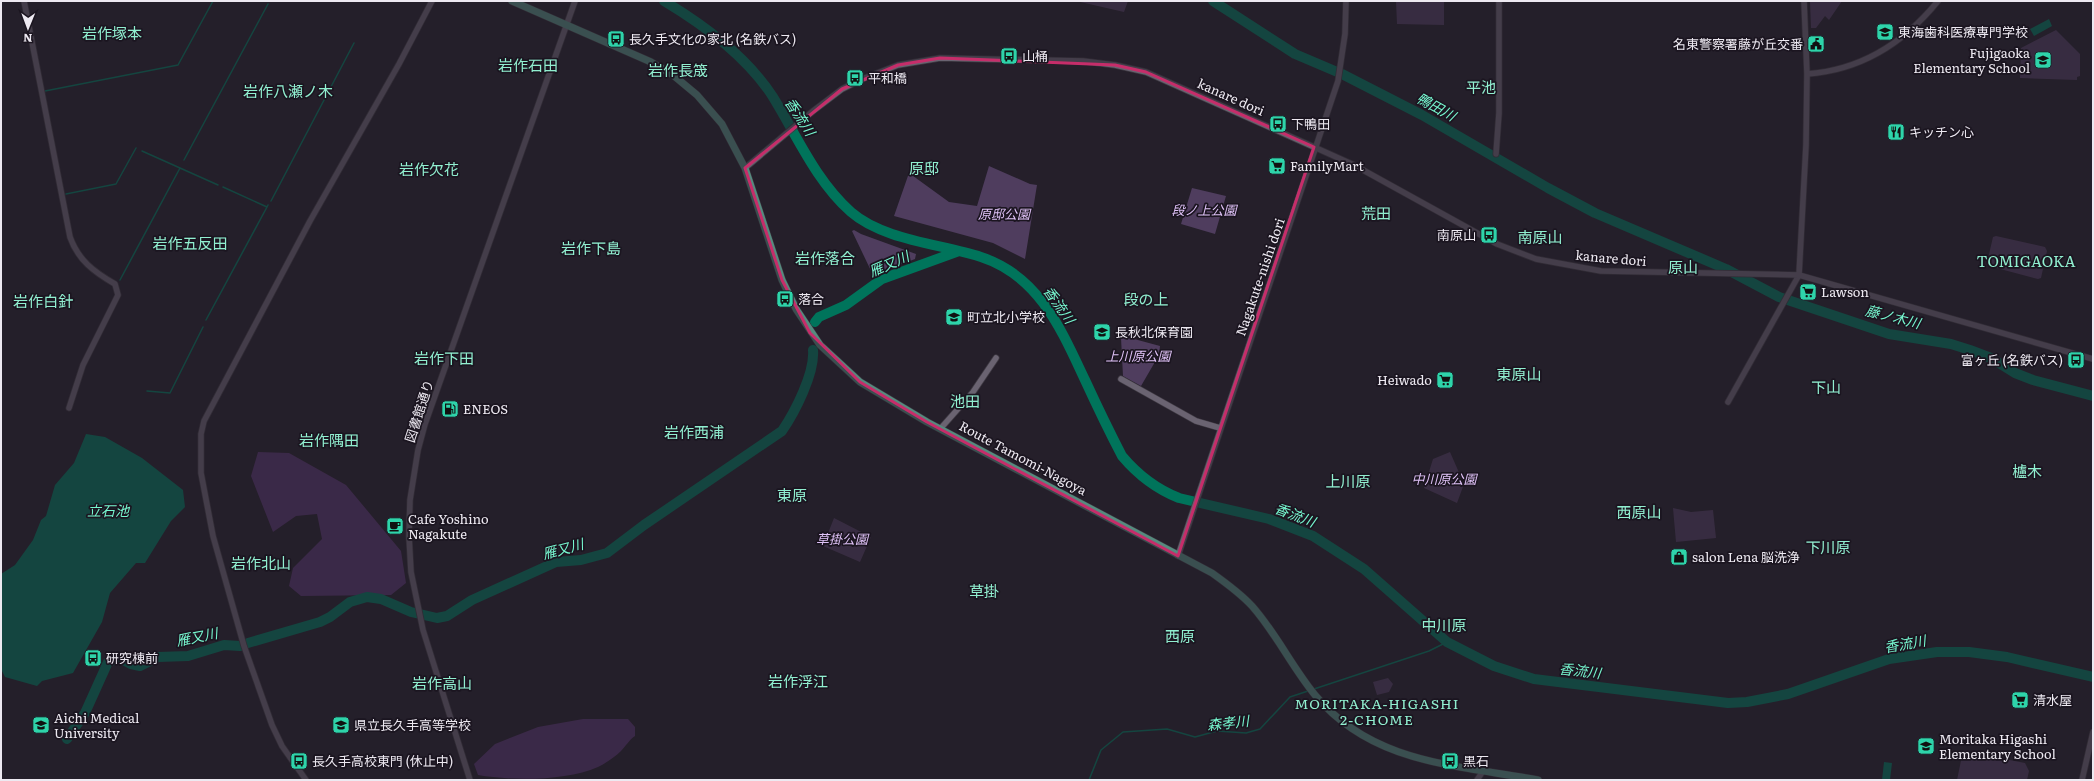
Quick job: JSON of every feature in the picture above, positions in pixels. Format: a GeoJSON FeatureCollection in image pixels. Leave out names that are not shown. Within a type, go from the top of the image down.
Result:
{"type":"FeatureCollection","features":[{"type":"Feature","properties":{"kind":"main road","name":"Route Tamomi-Nagoya"},"geometry":{"type":"LineString","coordinates":[[512,1],[651,62],[681,81],[697,95],[722,124],[745,168],[782,280],[796,308],[810,332],[820,345],[860,382],[888,400],[1212,573],[1236,591],[1252,606],[1315,695],[1339,718],[1356,730],[1386,747],[1409,757],[1432,763],[1538,780]]}},
{"type":"Feature","properties":{"kind":"street"},"geometry":{"type":"LineString","coordinates":[[24,1],[70,237],[81,259],[90,268],[115,284],[118,295],[83,365],[69,408]]}},
{"type":"Feature","properties":{"kind":"street"},"geometry":{"type":"LineString","coordinates":[[306,780],[282,746],[272,725],[245,651],[214,536],[201,473],[201,434],[206,416],[310,222],[400,64],[432,1]]}},
{"type":"Feature","properties":{"kind":"street","name":"図書館通り"},"geometry":{"type":"LineString","coordinates":[[470,780],[420,620],[411,566],[409,536],[410,500],[418,450],[458,330],[575,1]]}},
{"type":"Feature","properties":{"kind":"street","name":"Nagakute-nishi dori"},"geometry":{"type":"LineString","coordinates":[[1178,556],[1314,147],[1338,80],[1345,34],[1346,1]]}},
{"type":"Feature","properties":{"kind":"street"},"geometry":{"type":"LineString","coordinates":[[1496,154],[1499,1]]}},
{"type":"Feature","properties":{"kind":"street"},"geometry":{"type":"LineString","coordinates":[[1728,402],[1799,275],[1806,145],[1807,74],[1804,1]]}},
{"type":"Feature","properties":{"kind":"street"},"geometry":{"type":"LineString","coordinates":[[1807,74],[1846,68],[1879,52],[1900,38],[1925,17],[1938,1]]}},
{"type":"Feature","properties":{"kind":"street","name":"kanare dori"},"geometry":{"type":"LineString","coordinates":[[745,168],[800,121],[842,89],[862,79],[898,65],[940,58],[1083,61],[1115,65],[1146,72],[1354,165],[1497,244],[1536,259],[1601,271],[1799,275],[2093,359]]}},
{"type":"Feature","properties":{"kind":"street"},"geometry":{"type":"LineString","coordinates":[[941,428],[973,392],[996,358]]}},
{"type":"Feature","properties":{"kind":"street"},"geometry":{"type":"LineString","coordinates":[[1121,379],[1196,421],[1220,428]]}},
{"type":"Feature","properties":{"kind":"street"},"geometry":{"type":"LineString","coordinates":[[2082,780],[2093,732]]}},
{"type":"Feature","properties":{"kind":"street"},"geometry":{"type":"LineString","coordinates":[[1478,780],[1484,771]]}},
{"type":"Feature","properties":{"kind":"highlighted area"},"geometry":{"type":"Polygon","coordinates":[[[940,58],[1115,65],[1146,72],[1314,147],[1178,556],[927,422],[860,382],[810,333],[782,280],[745,168],[842,89],[898,65],[940,58]]]}},
{"type":"Feature","properties":{"kind":"green space"},"geometry":{"type":"Polygon","coordinates":[[[1076,1],[1128,1],[1124,12],[1076,1]]]}},
{"type":"Feature","properties":{"kind":"green space"},"geometry":{"type":"Polygon","coordinates":[[[1396,1],[1444,1],[1444,25],[1397,24],[1396,1]]]}},
{"type":"Feature","properties":{"kind":"green space"},"geometry":{"type":"Polygon","coordinates":[[[1810,1],[1842,1],[1829,20],[1825,16],[1816,28],[1811,28],[1810,1]]]}},
{"type":"Feature","properties":{"kind":"green space"},"geometry":{"type":"Polygon","coordinates":[[[2056,30],[2080,54],[2080,76],[2077,77],[2077,80],[2020,78],[2021,48],[2056,30]]]}},
{"type":"Feature","properties":{"kind":"green space","name":"原邸公園"},"geometry":{"type":"Polygon","coordinates":[[[989,166],[1030,184],[1037,185],[1025,259],[993,243],[894,216],[909,173],[949,202],[977,206],[989,166]]]}},
{"type":"Feature","properties":{"kind":"green space","name":"段ノ上公園"},"geometry":{"type":"Polygon","coordinates":[[[1192,188],[1226,196],[1215,234],[1181,224],[1192,188]]]}},
{"type":"Feature","properties":{"kind":"green space"},"geometry":{"type":"Polygon","coordinates":[[[854,230],[861,234],[916,254],[915,259],[873,275],[852,231],[854,230]]]}},
{"type":"Feature","properties":{"kind":"green space"},"geometry":{"type":"Polygon","coordinates":[[[1996,236],[2045,247],[2047,251],[2041,278],[2038,279],[1989,266],[1987,263],[1993,237],[1996,236]]]}},
{"type":"Feature","properties":{"kind":"green space","name":"上川原公園"},"geometry":{"type":"Polygon","coordinates":[[[1123,336],[1160,346],[1159,355],[1141,386],[1123,376],[1121,338],[1123,336]]]}},
{"type":"Feature","properties":{"kind":"green space","name":"中川原公園"},"geometry":{"type":"Polygon","coordinates":[[[1450,452],[1464,484],[1457,503],[1424,488],[1433,459],[1450,452]]]}},
{"type":"Feature","properties":{"kind":"green space"},"geometry":{"type":"Polygon","coordinates":[[[1673,508],[1691,512],[1713,510],[1716,538],[1676,542],[1673,508]]]}},
{"type":"Feature","properties":{"kind":"green space","name":"草掛公園"},"geometry":{"type":"Polygon","coordinates":[[[834,518],[871,537],[860,562],[823,546],[834,518]]]}},
{"type":"Feature","properties":{"kind":"green space"},"geometry":{"type":"Polygon","coordinates":[[[1388,678],[1393,684],[1389,692],[1377,695],[1373,682],[1388,678]]]}},
{"type":"Feature","properties":{"kind":"green space"},"geometry":{"type":"Polygon","coordinates":[[[1963,751],[2025,763],[2029,771],[2027,780],[1957,780],[1963,751]]]}},
{"type":"Feature","properties":{"kind":"shaded area"},"geometry":{"type":"Polygon","coordinates":[[[258,452],[289,453],[346,485],[401,551],[406,583],[391,595],[301,596],[289,586],[293,568],[322,539],[317,514],[296,516],[273,532],[251,476],[258,452]]]}},
{"type":"Feature","properties":{"kind":"shaded area"},"geometry":{"type":"Polygon","coordinates":[[[583,719],[628,719],[635,727],[635,736],[610,760],[585,772],[555,777],[523,779],[478,775],[474,764],[495,744],[538,727],[583,719]]]}},
{"type":"Feature","properties":{"kind":"water"},"geometry":{"type":"Polygon","coordinates":[[[2049,19],[2052,26],[2034,36],[2030,29],[2049,19]]]}},
{"type":"Feature","properties":{"kind":"water","name":"立石池"},"geometry":{"type":"Polygon","coordinates":[[[86,434],[105,437],[142,458],[183,490],[185,507],[171,521],[145,563],[136,563],[110,593],[102,622],[73,673],[42,681],[37,686],[5,677],[1,669],[1,574],[15,565],[33,540],[41,520],[46,516],[55,485],[74,463],[86,434]]]}},
{"type":"Feature","properties":{"kind":"water"},"geometry":{"type":"Polygon","coordinates":[[[1884,762],[1892,763],[1890,780],[1882,780],[1884,762]]]}},
{"type":"Feature","properties":{"kind":"waterway"},"geometry":{"type":"LineString","coordinates":[[45,91],[178,65],[213,1]]}},
{"type":"Feature","properties":{"kind":"waterway","name":"香流川"},"geometry":{"type":"LineString","coordinates":[[664,1],[679,10],[724,43],[751,69],[773,97],[817,172],[827,186],[851,212],[879,229],[896,235],[981,257],[1001,266],[1018,277],[1033,291],[1046,306],[1067,342],[1122,456],[1141,475],[1155,486],[1179,498],[1269,519],[1313,536],[1364,569],[1447,642],[1494,666],[1534,679],[1728,703],[1747,702],[1788,694],[1889,659],[1937,652],[1969,652],[2007,657],[2093,677]]}},
{"type":"Feature","properties":{"kind":"waterway","name":"鴨田川"},"geometry":{"type":"LineString","coordinates":[[1213,1],[1295,54],[1342,74],[1422,115],[1548,188],[1595,213],[1726,269],[1779,297],[1889,334],[1951,344],[1991,358],[2015,373],[2033,380],[2093,396]]}},
{"type":"Feature","properties":{"kind":"waterway"},"geometry":{"type":"LineString","coordinates":[[184,160],[268,4]]}},
{"type":"Feature","properties":{"kind":"waterway"},"geometry":{"type":"LineString","coordinates":[[271,201],[354,43]]}},
{"type":"Feature","properties":{"kind":"waterway"},"geometry":{"type":"LineString","coordinates":[[66,194],[116,184],[136,148]]}},
{"type":"Feature","properties":{"kind":"waterway"},"geometry":{"type":"LineString","coordinates":[[142,151],[218,185]]}},
{"type":"Feature","properties":{"kind":"waterway"},"geometry":{"type":"LineString","coordinates":[[120,280],[180,168]]}},
{"type":"Feature","properties":{"kind":"waterway"},"geometry":{"type":"LineString","coordinates":[[223,187],[267,207],[268,205]]}},
{"type":"Feature","properties":{"kind":"waterway"},"geometry":{"type":"LineString","coordinates":[[206,320],[267,207]]}},
{"type":"Feature","properties":{"kind":"waterway","name":"雁又川"},"geometry":{"type":"LineString","coordinates":[[815,322],[819,317],[846,305],[882,279],[959,251]]}},
{"type":"Feature","properties":{"kind":"waterway"},"geometry":{"type":"LineString","coordinates":[[147,391],[170,393],[203,327]]}},
{"type":"Feature","properties":{"kind":"waterway","name":"雁又川"},"geometry":{"type":"LineString","coordinates":[[248,643],[320,622],[330,617],[350,602],[367,597],[381,599],[411,612],[437,618],[447,616],[472,600],[556,562],[581,560],[607,553],[644,525],[782,431],[793,414],[803,392],[811,370],[813,350]]}},
{"type":"Feature","properties":{"kind":"waterway","name":"森孝川"},"geometry":{"type":"LineString","coordinates":[[1314,689],[1429,651],[1447,642]]}},
{"type":"Feature","properties":{"kind":"waterway","name":"雁又川"},"geometry":{"type":"LineString","coordinates":[[67,739],[85,713],[108,662],[120,658],[131,664],[140,666],[158,657],[188,656],[224,645],[240,646]]}},
{"type":"Feature","properties":{"kind":"waterway","name":"森孝川"},"geometry":{"type":"LineString","coordinates":[[1089,780],[1101,750],[1123,732],[1167,729],[1195,737],[1217,731],[1246,733],[1260,729],[1290,697],[1308,691]]}},
{"type":"Feature","properties":{"kind":"place","name":"東海歯科医療専門学校"},"geometry":{"type":"Point","coordinates":[1885,32]}},
{"type":"Feature","properties":{"kind":"place","name":"長久手文化の家北 (名鉄バス)"},"geometry":{"type":"Point","coordinates":[616,39]}},
{"type":"Feature","properties":{"kind":"place","name":"名東警察署藤が丘交番"},"geometry":{"type":"Point","coordinates":[1816,44]}},
{"type":"Feature","properties":{"kind":"place","name":"山桶"},"geometry":{"type":"Point","coordinates":[1009,56]}},
{"type":"Feature","properties":{"kind":"place","name":"Fujigaoka Elementary School"},"geometry":{"type":"Point","coordinates":[2043,60]}},
{"type":"Feature","properties":{"kind":"place","name":"平和橋"},"geometry":{"type":"Point","coordinates":[855,78]}},
{"type":"Feature","properties":{"kind":"place","name":"下鴨田"},"geometry":{"type":"Point","coordinates":[1278,124]}},
{"type":"Feature","properties":{"kind":"place","name":"キッチン心"},"geometry":{"type":"Point","coordinates":[1896,132]}},
{"type":"Feature","properties":{"kind":"place","name":"FamilyMart"},"geometry":{"type":"Point","coordinates":[1277,166]}},
{"type":"Feature","properties":{"kind":"place","name":"南原山"},"geometry":{"type":"Point","coordinates":[1489,235]}},
{"type":"Feature","properties":{"kind":"place","name":"Lawson"},"geometry":{"type":"Point","coordinates":[1808,292]}},
{"type":"Feature","properties":{"kind":"place","name":"落合"},"geometry":{"type":"Point","coordinates":[785,299]}},
{"type":"Feature","properties":{"kind":"place","name":"町立北小学校"},"geometry":{"type":"Point","coordinates":[954,317]}},
{"type":"Feature","properties":{"kind":"place","name":"長秋北保育園"},"geometry":{"type":"Point","coordinates":[1102,332]}},
{"type":"Feature","properties":{"kind":"place","name":"富ヶ丘 (名鉄バス)"},"geometry":{"type":"Point","coordinates":[2076,360]}},
{"type":"Feature","properties":{"kind":"place","name":"Heiwado"},"geometry":{"type":"Point","coordinates":[1445,380]}},
{"type":"Feature","properties":{"kind":"place","name":"ENEOS"},"geometry":{"type":"Point","coordinates":[450,409]}},
{"type":"Feature","properties":{"kind":"place","name":"Cafe Yoshino Nagakute"},"geometry":{"type":"Point","coordinates":[395,526]}},
{"type":"Feature","properties":{"kind":"place","name":"salon Lena 脳洗浄"},"geometry":{"type":"Point","coordinates":[1679,557]}},
{"type":"Feature","properties":{"kind":"place","name":"研究棟前"},"geometry":{"type":"Point","coordinates":[93,658]}},
{"type":"Feature","properties":{"kind":"place","name":"清水屋"},"geometry":{"type":"Point","coordinates":[2020,700]}},
{"type":"Feature","properties":{"kind":"place","name":"Aichi Medical University"},"geometry":{"type":"Point","coordinates":[41,725]}},
{"type":"Feature","properties":{"kind":"place","name":"県立長久手高等学校"},"geometry":{"type":"Point","coordinates":[341,725]}},
{"type":"Feature","properties":{"kind":"place","name":"Moritaka Higashi Elementary School"},"geometry":{"type":"Point","coordinates":[1926,746]}},
{"type":"Feature","properties":{"kind":"place","name":"長久手高校東門 (休止中)"},"geometry":{"type":"Point","coordinates":[299,761]}},
{"type":"Feature","properties":{"kind":"place","name":"黒石"},"geometry":{"type":"Point","coordinates":[1450,761]}},
{"type":"Feature","properties":{"kind":"district","name":"岩作塚本"},"geometry":{"type":"Point","coordinates":[112,34]}},
{"type":"Feature","properties":{"kind":"district","name":"岩作石田"},"geometry":{"type":"Point","coordinates":[528,66]}},
{"type":"Feature","properties":{"kind":"district","name":"岩作長筬"},"geometry":{"type":"Point","coordinates":[678,71]}},
{"type":"Feature","properties":{"kind":"district","name":"平池"},"geometry":{"type":"Point","coordinates":[1481,88]}},
{"type":"Feature","properties":{"kind":"district","name":"岩作八瀬ノ木"},"geometry":{"type":"Point","coordinates":[288,92]}},
{"type":"Feature","properties":{"kind":"district","name":"原邸"},"geometry":{"type":"Point","coordinates":[924,169]}},
{"type":"Feature","properties":{"kind":"district","name":"岩作欠花"},"geometry":{"type":"Point","coordinates":[429,170]}},
{"type":"Feature","properties":{"kind":"district","name":"荒田"},"geometry":{"type":"Point","coordinates":[1376,214]}},
{"type":"Feature","properties":{"kind":"district","name":"南原山"},"geometry":{"type":"Point","coordinates":[1540,238]}},
{"type":"Feature","properties":{"kind":"district","name":"岩作五反田"},"geometry":{"type":"Point","coordinates":[190,244]}},
{"type":"Feature","properties":{"kind":"district","name":"岩作下島"},"geometry":{"type":"Point","coordinates":[591,249]}},
{"type":"Feature","properties":{"kind":"district","name":"岩作落合"},"geometry":{"type":"Point","coordinates":[825,259]}},
{"type":"Feature","properties":{"kind":"district","name":"TOMIGAOKA"},"geometry":{"type":"Point","coordinates":[2026,262]}},
{"type":"Feature","properties":{"kind":"district","name":"原山"},"geometry":{"type":"Point","coordinates":[1683,268]}},
{"type":"Feature","properties":{"kind":"district","name":"段の上"},"geometry":{"type":"Point","coordinates":[1146,300]}},
{"type":"Feature","properties":{"kind":"district","name":"岩作白針"},"geometry":{"type":"Point","coordinates":[43,302]}},
{"type":"Feature","properties":{"kind":"district","name":"岩作下田"},"geometry":{"type":"Point","coordinates":[444,359]}},
{"type":"Feature","properties":{"kind":"district","name":"東原山"},"geometry":{"type":"Point","coordinates":[1519,375]}},
{"type":"Feature","properties":{"kind":"district","name":"下山"},"geometry":{"type":"Point","coordinates":[1826,388]}},
{"type":"Feature","properties":{"kind":"district","name":"池田"},"geometry":{"type":"Point","coordinates":[965,402]}},
{"type":"Feature","properties":{"kind":"district","name":"岩作西浦"},"geometry":{"type":"Point","coordinates":[694,433]}},
{"type":"Feature","properties":{"kind":"district","name":"岩作隅田"},"geometry":{"type":"Point","coordinates":[329,441]}},
{"type":"Feature","properties":{"kind":"district","name":"櫨木"},"geometry":{"type":"Point","coordinates":[2027,472]}},
{"type":"Feature","properties":{"kind":"district","name":"上川原"},"geometry":{"type":"Point","coordinates":[1348,482]}},
{"type":"Feature","properties":{"kind":"district","name":"東原"},"geometry":{"type":"Point","coordinates":[792,496]}},
{"type":"Feature","properties":{"kind":"district","name":"西原山"},"geometry":{"type":"Point","coordinates":[1639,513]}},
{"type":"Feature","properties":{"kind":"district","name":"下川原"},"geometry":{"type":"Point","coordinates":[1828,548]}},
{"type":"Feature","properties":{"kind":"district","name":"岩作北山"},"geometry":{"type":"Point","coordinates":[261,564]}},
{"type":"Feature","properties":{"kind":"district","name":"草掛"},"geometry":{"type":"Point","coordinates":[984,592]}},
{"type":"Feature","properties":{"kind":"district","name":"中川原"},"geometry":{"type":"Point","coordinates":[1444,626]}},
{"type":"Feature","properties":{"kind":"district","name":"西原"},"geometry":{"type":"Point","coordinates":[1180,637]}},
{"type":"Feature","properties":{"kind":"district","name":"岩作浮江"},"geometry":{"type":"Point","coordinates":[798,682]}},
{"type":"Feature","properties":{"kind":"district","name":"岩作高山"},"geometry":{"type":"Point","coordinates":[442,684]}},
{"type":"Feature","properties":{"kind":"district","name":"MORITAKA-HIGASHI 2-CHOME"},"geometry":{"type":"Point","coordinates":[1377,712]}},
{"type":"Feature","properties":{"kind":"water label","name":"藤ノ木川"},"geometry":{"type":"Point","coordinates":[1893,317]}}]}
